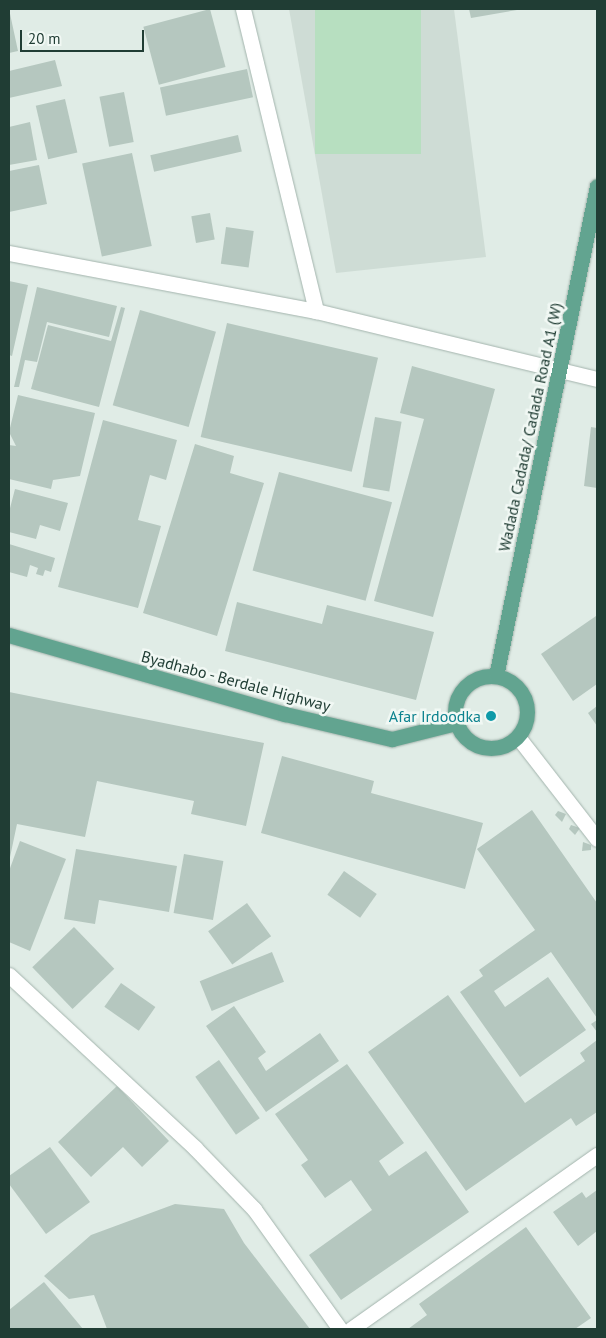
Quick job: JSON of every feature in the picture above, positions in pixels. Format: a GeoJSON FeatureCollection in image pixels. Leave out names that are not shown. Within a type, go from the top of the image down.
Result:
{"type":"FeatureCollection","features":[{"type":"Feature","properties":{"kind":"main road","name":"Wadada Cadada/ Cadada Road A1 (W)"},"geometry":{"type":"LineString","coordinates":[[496,676],[597,186]]}},
{"type":"Feature","properties":{"kind":"main road","name":"Byadhabo - Berdale Highway"},"geometry":{"type":"LineString","coordinates":[[9,635],[285,714],[392,739],[456,723]]}},
{"type":"Feature","properties":{"kind":"main road"},"geometry":{"type":"LineString","coordinates":[[482,676],[496,676],[511,681],[522,693],[528,707],[526,723],[518,737],[506,746],[491,748],[476,745],[464,736],[456,723],[454,708],[464,689],[482,676]]}},
{"type":"Feature","properties":{"kind":"street"},"geometry":{"type":"LineString","coordinates":[[243,9],[316,311]]}},
{"type":"Feature","properties":{"kind":"street"},"geometry":{"type":"LineString","coordinates":[[9,253],[316,311],[597,379]]}},
{"type":"Feature","properties":{"kind":"street"},"geometry":{"type":"LineString","coordinates":[[518,737],[597,839]]}},
{"type":"Feature","properties":{"kind":"street"},"geometry":{"type":"LineString","coordinates":[[9,975],[195,1148],[254,1209],[340,1329]]}},
{"type":"Feature","properties":{"kind":"street"},"geometry":{"type":"LineString","coordinates":[[350,1329],[597,1155]]}},
{"type":"Feature","properties":{"kind":"shaded area"},"geometry":{"type":"Polygon","coordinates":[[[289,9],[454,9],[486,257],[336,273],[289,9]]]}},
{"type":"Feature","properties":{"kind":"green space"},"geometry":{"type":"Polygon","coordinates":[[[315,9],[421,9],[421,154],[315,154],[315,9]]]}},
{"type":"Feature","properties":{"kind":"building"},"geometry":{"type":"Polygon","coordinates":[[[9,9],[18,51],[9,53],[9,9]]]}},
{"type":"Feature","properties":{"kind":"building"},"geometry":{"type":"Polygon","coordinates":[[[210,9],[226,67],[159,85],[143,27],[210,9]]]}},
{"type":"Feature","properties":{"kind":"building"},"geometry":{"type":"Polygon","coordinates":[[[469,9],[517,9],[517,10],[471,18],[469,9]]]}},
{"type":"Feature","properties":{"kind":"building"},"geometry":{"type":"Polygon","coordinates":[[[55,60],[62,86],[9,98],[9,71],[55,60]]]}},
{"type":"Feature","properties":{"kind":"building"},"geometry":{"type":"Polygon","coordinates":[[[247,69],[253,97],[166,116],[160,88],[247,69]]]}},
{"type":"Feature","properties":{"kind":"building"},"geometry":{"type":"Polygon","coordinates":[[[124,92],[134,142],[109,147],[99,97],[124,92]]]}},
{"type":"Feature","properties":{"kind":"building"},"geometry":{"type":"Polygon","coordinates":[[[65,99],[77,153],[48,159],[36,106],[65,99]]]}},
{"type":"Feature","properties":{"kind":"building"},"geometry":{"type":"Polygon","coordinates":[[[30,122],[37,160],[9,165],[9,127],[30,122]]]}},
{"type":"Feature","properties":{"kind":"building"},"geometry":{"type":"Polygon","coordinates":[[[238,135],[242,152],[154,172],[150,155],[238,135]]]}},
{"type":"Feature","properties":{"kind":"building"},"geometry":{"type":"Polygon","coordinates":[[[132,153],[152,246],[102,257],[82,164],[132,153]]]}},
{"type":"Feature","properties":{"kind":"building"},"geometry":{"type":"Polygon","coordinates":[[[39,165],[47,204],[9,212],[9,171],[39,165]]]}},
{"type":"Feature","properties":{"kind":"building"},"geometry":{"type":"Polygon","coordinates":[[[210,213],[215,240],[196,243],[191,216],[210,213]]]}},
{"type":"Feature","properties":{"kind":"building"},"geometry":{"type":"Polygon","coordinates":[[[226,227],[254,231],[249,268],[221,264],[226,227]]]}},
{"type":"Feature","properties":{"kind":"building"},"geometry":{"type":"Polygon","coordinates":[[[9,281],[28,285],[12,356],[9,355],[9,281]]]}},
{"type":"Feature","properties":{"kind":"building"},"geometry":{"type":"Polygon","coordinates":[[[37,287],[117,306],[109,337],[47,322],[37,362],[25,360],[19,387],[14,387],[37,287]]]}},
{"type":"Feature","properties":{"kind":"building"},"geometry":{"type":"Polygon","coordinates":[[[121,307],[125,308],[99,407],[31,389],[48,325],[111,341],[121,307]]]}},
{"type":"Feature","properties":{"kind":"building"},"geometry":{"type":"Polygon","coordinates":[[[140,310],[216,332],[189,427],[113,405],[140,310]]]}},
{"type":"Feature","properties":{"kind":"building"},"geometry":{"type":"Polygon","coordinates":[[[227,323],[378,358],[352,472],[201,437],[227,323]]]}},
{"type":"Feature","properties":{"kind":"building"},"geometry":{"type":"Polygon","coordinates":[[[412,366],[495,389],[433,617],[374,601],[424,419],[400,413],[412,366]]]}},
{"type":"Feature","properties":{"kind":"building"},"geometry":{"type":"Polygon","coordinates":[[[18,395],[95,413],[80,476],[53,480],[51,489],[9,479],[9,445],[16,446],[9,432],[18,395]]]}},
{"type":"Feature","properties":{"kind":"building"},"geometry":{"type":"Polygon","coordinates":[[[375,417],[402,422],[389,492],[363,487],[375,417]]]}},
{"type":"Feature","properties":{"kind":"building"},"geometry":{"type":"Polygon","coordinates":[[[103,420],[177,440],[166,480],[150,475],[138,520],[161,526],[138,608],[58,587],[103,420]]]}},
{"type":"Feature","properties":{"kind":"building"},"geometry":{"type":"Polygon","coordinates":[[[591,427],[597,428],[597,488],[584,486],[591,427]]]}},
{"type":"Feature","properties":{"kind":"building"},"geometry":{"type":"Polygon","coordinates":[[[195,444],[234,456],[230,473],[264,483],[217,636],[143,613],[195,444]]]}},
{"type":"Feature","properties":{"kind":"building"},"geometry":{"type":"Polygon","coordinates":[[[279,472],[392,502],[366,601],[253,571],[279,472]]]}},
{"type":"Feature","properties":{"kind":"building"},"geometry":{"type":"Polygon","coordinates":[[[15,489],[68,503],[60,531],[40,525],[36,539],[9,532],[9,512],[15,489]]]}},
{"type":"Feature","properties":{"kind":"building"},"geometry":{"type":"Polygon","coordinates":[[[9,544],[55,558],[51,572],[45,570],[43,576],[36,574],[38,568],[30,565],[27,577],[9,572],[9,544]]]}},
{"type":"Feature","properties":{"kind":"building"},"geometry":{"type":"Polygon","coordinates":[[[237,602],[322,624],[327,605],[434,632],[416,700],[225,651],[237,602]]]}},
{"type":"Feature","properties":{"kind":"building"},"geometry":{"type":"Polygon","coordinates":[[[596,616],[597,684],[573,701],[541,654],[596,616]]]}},
{"type":"Feature","properties":{"kind":"building"},"geometry":{"type":"Polygon","coordinates":[[[9,692],[264,743],[246,826],[191,814],[194,801],[97,781],[85,837],[17,824],[9,862],[9,692]]]}},
{"type":"Feature","properties":{"kind":"building"},"geometry":{"type":"Polygon","coordinates":[[[597,706],[597,726],[588,713],[597,706]]]}},
{"type":"Feature","properties":{"kind":"building"},"geometry":{"type":"Polygon","coordinates":[[[282,756],[374,781],[371,793],[483,823],[465,889],[261,833],[282,756]]]}},
{"type":"Feature","properties":{"kind":"building"},"geometry":{"type":"Polygon","coordinates":[[[532,810],[597,903],[597,1018],[551,952],[494,991],[505,1007],[548,977],[586,1030],[520,1077],[460,992],[483,976],[479,970],[535,930],[477,849],[532,810]]]}},
{"type":"Feature","properties":{"kind":"building"},"geometry":{"type":"Polygon","coordinates":[[[558,811],[566,814],[562,822],[555,815],[558,811]]]}},
{"type":"Feature","properties":{"kind":"building"},"geometry":{"type":"Polygon","coordinates":[[[571,825],[580,828],[575,835],[569,829],[571,825]]]}},
{"type":"Feature","properties":{"kind":"building"},"geometry":{"type":"Polygon","coordinates":[[[20,841],[66,859],[30,951],[9,942],[9,871],[20,841]]]}},
{"type":"Feature","properties":{"kind":"building"},"geometry":{"type":"Polygon","coordinates":[[[583,842],[591,845],[591,850],[582,851],[583,842]]]}},
{"type":"Feature","properties":{"kind":"building"},"geometry":{"type":"Polygon","coordinates":[[[76,849],[177,866],[169,912],[99,900],[95,924],[64,919],[76,849]]]}},
{"type":"Feature","properties":{"kind":"building"},"geometry":{"type":"Polygon","coordinates":[[[184,854],[223,861],[213,920],[174,913],[184,854]]]}},
{"type":"Feature","properties":{"kind":"building"},"geometry":{"type":"Polygon","coordinates":[[[344,871],[377,894],[360,918],[327,895],[344,871]]]}},
{"type":"Feature","properties":{"kind":"building"},"geometry":{"type":"Polygon","coordinates":[[[247,903],[271,936],[232,964],[208,931],[247,903]]]}},
{"type":"Feature","properties":{"kind":"building"},"geometry":{"type":"Polygon","coordinates":[[[74,927],[114,969],[73,1009],[32,967],[74,927]]]}},
{"type":"Feature","properties":{"kind":"building"},"geometry":{"type":"Polygon","coordinates":[[[272,952],[284,982],[212,1011],[200,981],[272,952]]]}},
{"type":"Feature","properties":{"kind":"building"},"geometry":{"type":"Polygon","coordinates":[[[121,983],[155,1007],[139,1031],[104,1007],[121,983]]]}},
{"type":"Feature","properties":{"kind":"building"},"geometry":{"type":"Polygon","coordinates":[[[448,995],[525,1103],[585,1061],[580,1053],[597,1040],[597,1112],[576,1126],[571,1118],[466,1191],[368,1052],[448,995]]]}},
{"type":"Feature","properties":{"kind":"building"},"geometry":{"type":"Polygon","coordinates":[[[234,1006],[266,1052],[258,1058],[266,1071],[320,1033],[339,1061],[266,1112],[206,1026],[234,1006]]]}},
{"type":"Feature","properties":{"kind":"building"},"geometry":{"type":"Polygon","coordinates":[[[597,1020],[597,1032],[591,1024],[597,1020]]]}},
{"type":"Feature","properties":{"kind":"building"},"geometry":{"type":"Polygon","coordinates":[[[219,1060],[260,1118],[236,1135],[195,1077],[219,1060]]]}},
{"type":"Feature","properties":{"kind":"building"},"geometry":{"type":"Polygon","coordinates":[[[347,1064],[404,1143],[379,1161],[389,1176],[426,1151],[469,1212],[341,1300],[309,1255],[372,1210],[351,1180],[325,1198],[301,1165],[308,1160],[275,1114],[347,1064]]]}},
{"type":"Feature","properties":{"kind":"building"},"geometry":{"type":"Polygon","coordinates":[[[117,1086],[169,1141],[142,1167],[123,1147],[91,1177],[58,1142],[117,1086]]]}},
{"type":"Feature","properties":{"kind":"building"},"geometry":{"type":"Polygon","coordinates":[[[50,1147],[90,1202],[46,1234],[9,1184],[9,1176],[50,1147]]]}},
{"type":"Feature","properties":{"kind":"building"},"geometry":{"type":"Polygon","coordinates":[[[597,1190],[597,1231],[578,1246],[553,1212],[582,1192],[586,1198],[597,1190]]]}},
{"type":"Feature","properties":{"kind":"building"},"geometry":{"type":"Polygon","coordinates":[[[175,1204],[224,1209],[244,1243],[310,1329],[107,1329],[94,1295],[69,1299],[44,1276],[91,1235],[175,1204]]]}},
{"type":"Feature","properties":{"kind":"building"},"geometry":{"type":"Polygon","coordinates":[[[526,1227],[591,1318],[575,1329],[408,1329],[427,1315],[419,1304],[526,1227]]]}},
{"type":"Feature","properties":{"kind":"building"},"geometry":{"type":"Polygon","coordinates":[[[44,1282],[83,1329],[9,1329],[9,1310],[44,1282]]]}},
{"type":"Feature","properties":{"kind":"place","name":"Afar Irdoodka"},"geometry":{"type":"Point","coordinates":[491,716]}}]}
